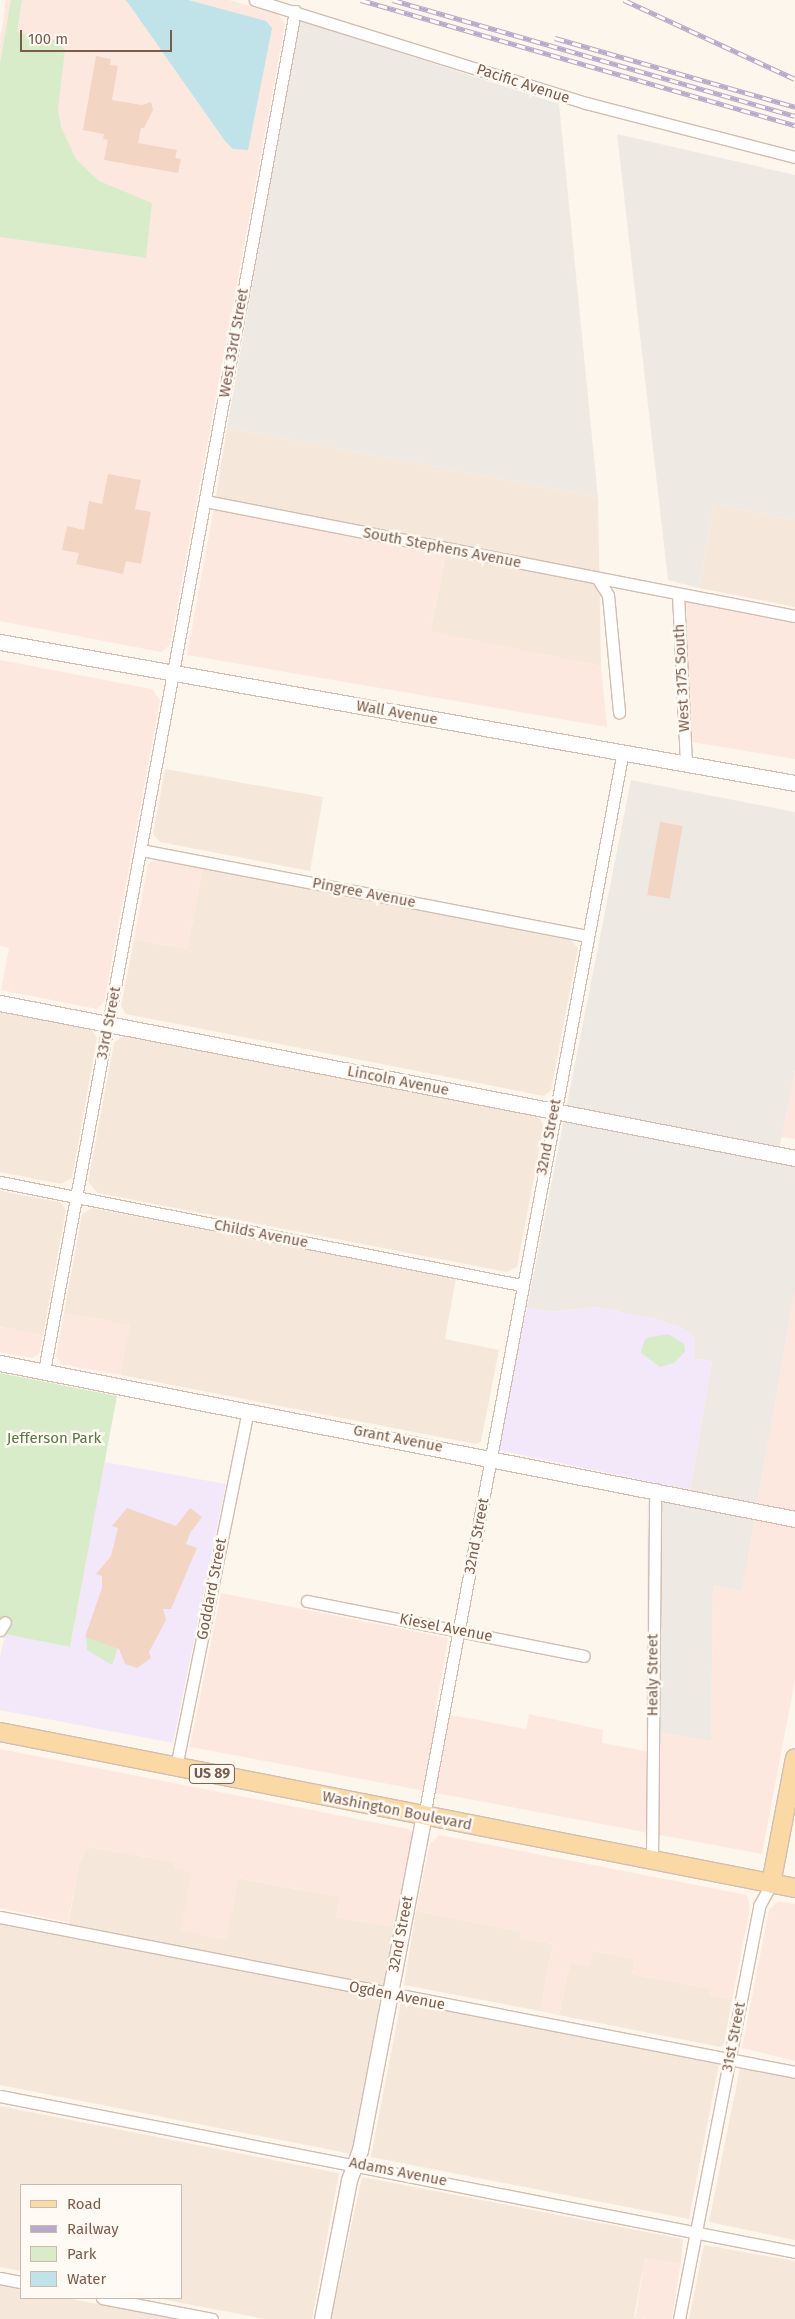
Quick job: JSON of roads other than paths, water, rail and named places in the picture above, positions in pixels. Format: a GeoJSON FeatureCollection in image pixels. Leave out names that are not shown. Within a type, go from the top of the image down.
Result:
{"type":"FeatureCollection","features":[{"type":"Feature","properties":{"kind":"main road","name":"Washington Boulevard"},"geometry":{"type":"LineString","coordinates":[[0,1732],[795,1888]]}},
{"type":"Feature","properties":{"kind":"main road","name":"31st Street"},"geometry":{"type":"LineString","coordinates":[[771,1884],[795,1758]]}},
{"type":"Feature","properties":{"kind":"street","name":"Pacific Avenue"},"geometry":{"type":"LineString","coordinates":[[255,0],[586,103],[795,157]]}},
{"type":"Feature","properties":{"kind":"street","name":"West 33rd Street"},"geometry":{"type":"LineString","coordinates":[[174,674],[295,11]]}},
{"type":"Feature","properties":{"kind":"street","name":"South Stephens Avenue"},"geometry":{"type":"LineString","coordinates":[[205,501],[795,616]]}},
{"type":"Feature","properties":{"kind":"street"},"geometry":{"type":"LineString","coordinates":[[598,579],[608,595],[619,712]]}},
{"type":"Feature","properties":{"kind":"street","name":"West 3175 South"},"geometry":{"type":"LineString","coordinates":[[678,594],[686,762]]}},
{"type":"Feature","properties":{"kind":"street","name":"Wall Avenue"},"geometry":{"type":"LineString","coordinates":[[0,642],[174,674],[686,762],[795,783]]}},
{"type":"Feature","properties":{"kind":"street","name":"33rd Street"},"geometry":{"type":"LineString","coordinates":[[44,1371],[174,674]]}},
{"type":"Feature","properties":{"kind":"street","name":"32nd Street"},"geometry":{"type":"LineString","coordinates":[[322,2319],[355,2164],[424,1816],[521,1285],[623,751]]}},
{"type":"Feature","properties":{"kind":"street","name":"Pingree Avenue"},"geometry":{"type":"LineString","coordinates":[[141,850],[588,936]]}},
{"type":"Feature","properties":{"kind":"street","name":"Lincoln Avenue"},"geometry":{"type":"LineString","coordinates":[[0,1003],[795,1158]]}},
{"type":"Feature","properties":{"kind":"street","name":"Childs Avenue"},"geometry":{"type":"LineString","coordinates":[[0,1182],[521,1285]]}},
{"type":"Feature","properties":{"kind":"street","name":"Grant Avenue"},"geometry":{"type":"LineString","coordinates":[[0,1363],[655,1489],[795,1519]]}},
{"type":"Feature","properties":{"kind":"street","name":"Goddard Street"},"geometry":{"type":"LineString","coordinates":[[176,1767],[248,1410]]}},
{"type":"Feature","properties":{"kind":"street","name":"Healy Street"},"geometry":{"type":"LineString","coordinates":[[652,1861],[655,1489]]}},
{"type":"Feature","properties":{"kind":"street","name":"Kiesel Avenue"},"geometry":{"type":"LineString","coordinates":[[306,1601],[584,1656]]}},
{"type":"Feature","properties":{"kind":"street","name":"31st Street"},"geometry":{"type":"LineString","coordinates":[[679,2319],[759,1906],[771,1884]]}},
{"type":"Feature","properties":{"kind":"street","name":"Ogden Avenue"},"geometry":{"type":"LineString","coordinates":[[0,1917],[389,1995],[730,2058],[795,2072]]}},
{"type":"Feature","properties":{"kind":"street","name":"Adams Avenue"},"geometry":{"type":"LineString","coordinates":[[0,2096],[355,2164],[795,2252]]}},
{"type":"Feature","properties":{"kind":"street"},"geometry":{"type":"LineString","coordinates":[[0,2278],[20,2282]]}},
{"type":"Feature","properties":{"kind":"street"},"geometry":{"type":"LineString","coordinates":[[107,2299],[212,2319]]}},
{"type":"Feature","properties":{"kind":"water"},"geometry":{"type":"Polygon","coordinates":[[[126,0],[188,0],[266,21],[272,28],[248,150],[233,149],[225,141],[126,0]]]}},
{"type":"Feature","properties":{"kind":"railway"},"geometry":{"type":"LineString","coordinates":[[361,0],[795,125]]}},
{"type":"Feature","properties":{"kind":"railway"},"geometry":{"type":"LineString","coordinates":[[393,0],[795,116]]}},
{"type":"Feature","properties":{"kind":"railway"},"geometry":{"type":"LineString","coordinates":[[624,0],[795,79]]}},
{"type":"Feature","properties":{"kind":"railway"},"geometry":{"type":"LineString","coordinates":[[555,38],[795,107]]}},
{"type":"Feature","properties":{"kind":"park label","name":"Jefferson Park"},"geometry":{"type":"Point","coordinates":[54,1439]}}]}
